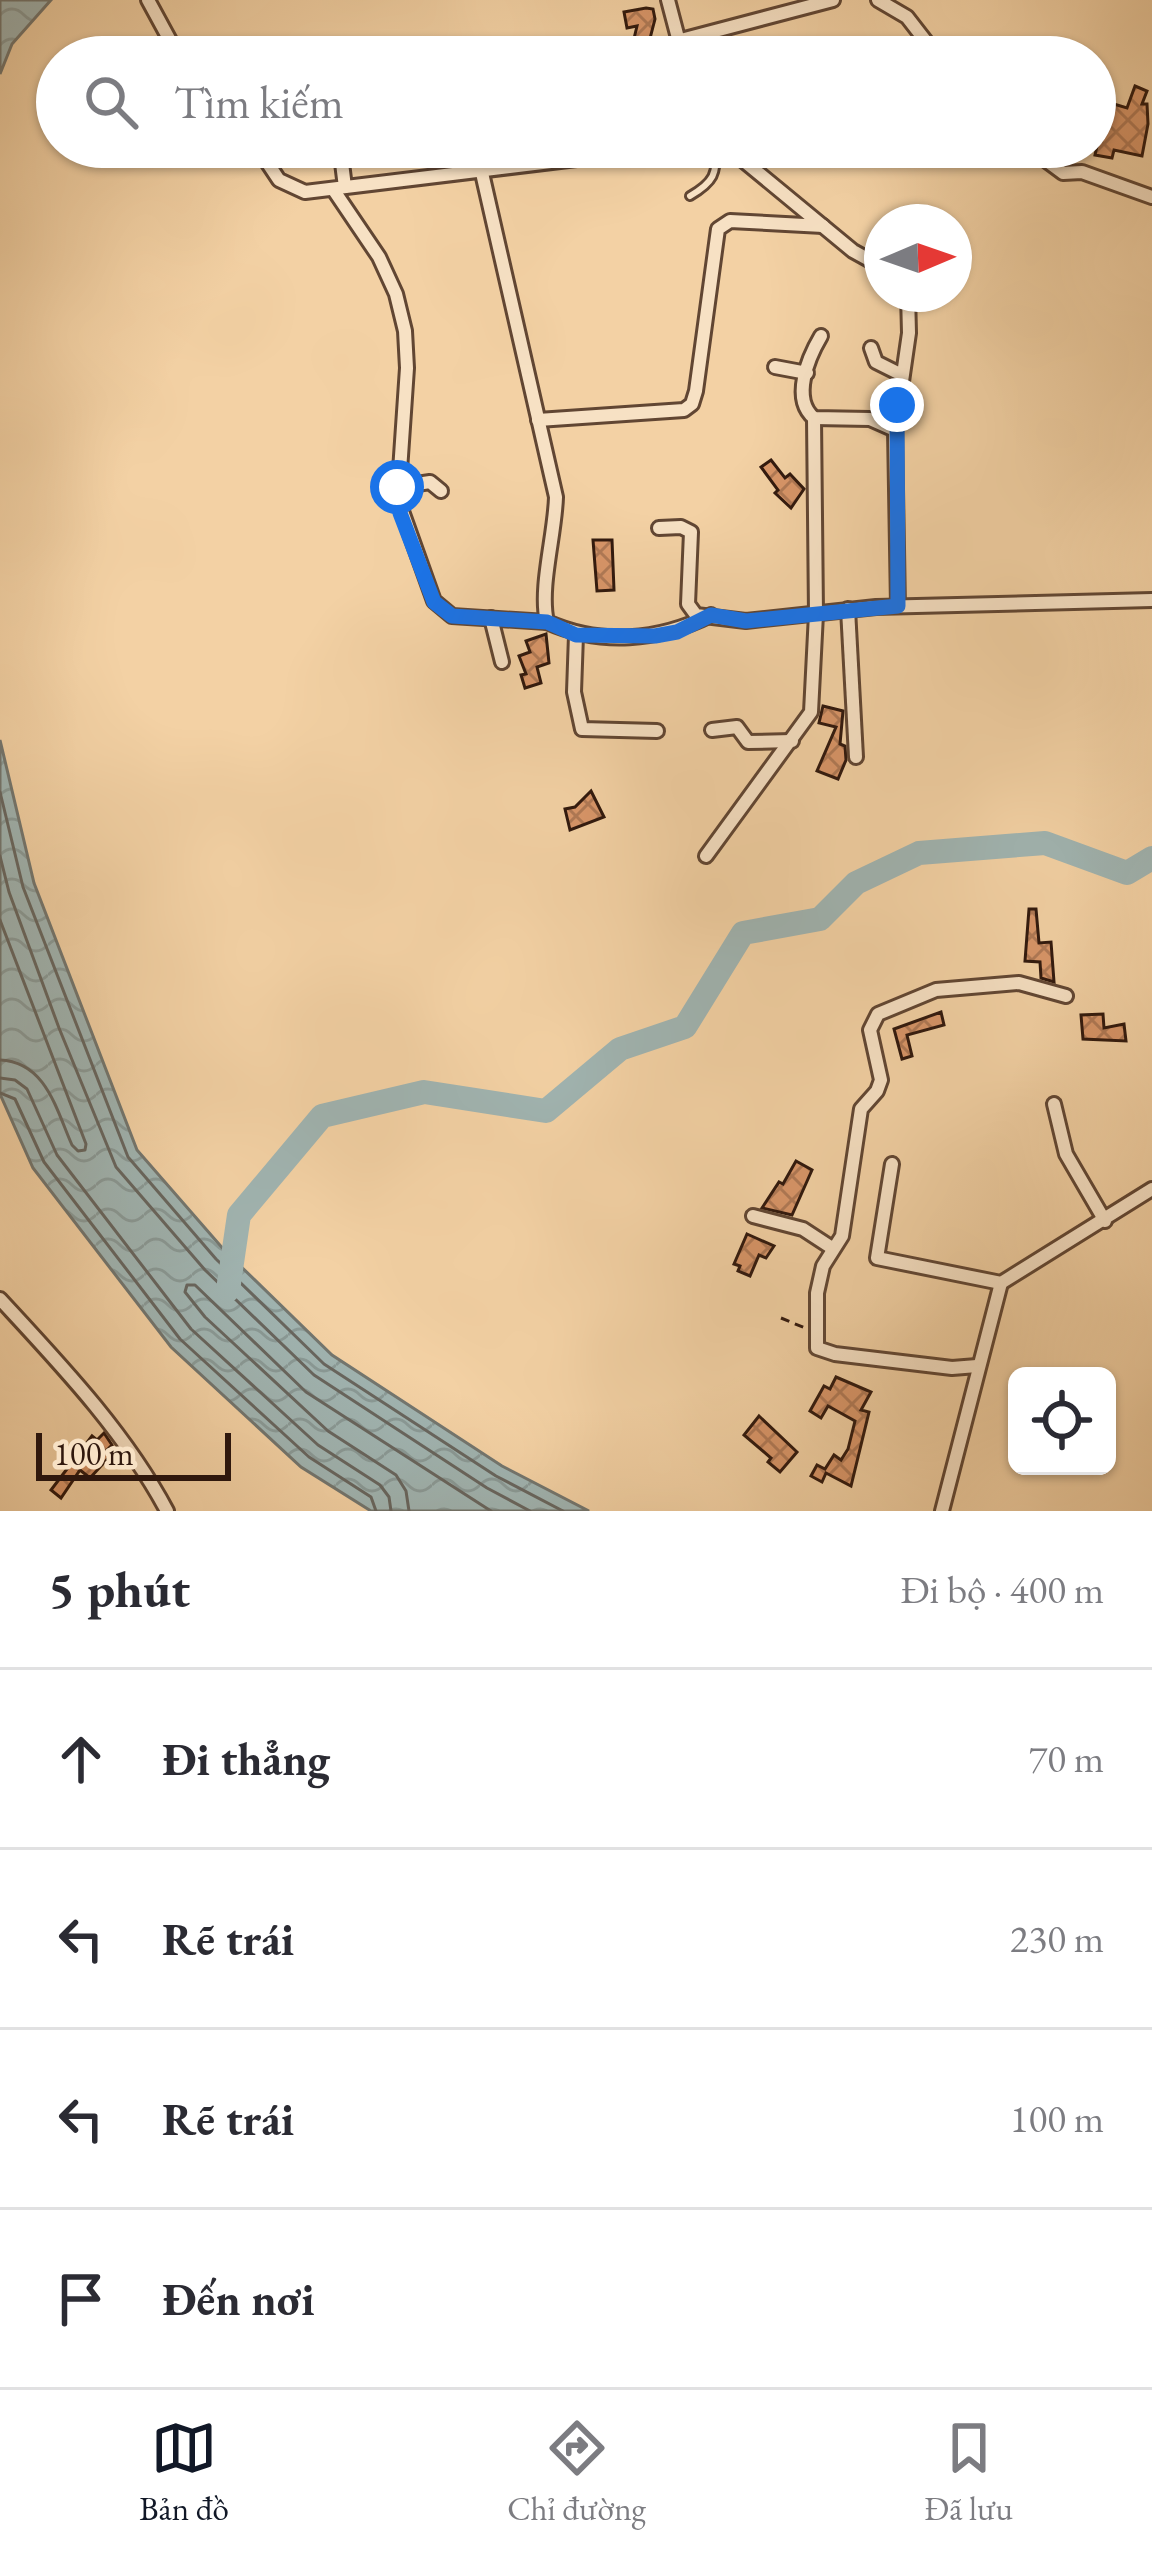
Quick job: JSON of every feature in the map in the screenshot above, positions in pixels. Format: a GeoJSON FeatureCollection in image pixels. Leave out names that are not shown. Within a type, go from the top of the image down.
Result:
{"type":"FeatureCollection","features":[{"type":"Feature","properties":{"kind":"street"},"geometry":{"type":"LineString","coordinates":[[148,0],[168,36]]}},
{"type":"Feature","properties":{"kind":"street"},"geometry":{"type":"LineString","coordinates":[[668,0],[676,36]]}},
{"type":"Feature","properties":{"kind":"street"},"geometry":{"type":"LineString","coordinates":[[692,36],[832,0]]}},
{"type":"Feature","properties":{"kind":"street"},"geometry":{"type":"LineString","coordinates":[[878,0],[907,17],[922,36]]}},
{"type":"Feature","properties":{"kind":"street"},"geometry":{"type":"LineString","coordinates":[[270,168],[289,187],[305,192],[501,168]]}},
{"type":"Feature","properties":{"kind":"street"},"geometry":{"type":"LineString","coordinates":[[339,168],[339,188],[396,294],[407,368],[397,487],[400,513],[439,608],[452,616],[547,622],[576,635],[667,634],[711,615]]}},
{"type":"Feature","properties":{"kind":"street"},"geometry":{"type":"LineString","coordinates":[[753,168],[864,257]]}},
{"type":"Feature","properties":{"kind":"street"},"geometry":{"type":"LineString","coordinates":[[1056,168],[1063,173],[1082,172],[1152,197]]}},
{"type":"Feature","properties":{"kind":"street"},"geometry":{"type":"LineString","coordinates":[[482,173],[556,497],[544,608],[547,622]]}},
{"type":"Feature","properties":{"kind":"street"},"geometry":{"type":"LineString","coordinates":[[538,420],[684,410],[697,392],[718,229],[730,221],[823,226]]}},
{"type":"Feature","properties":{"kind":"street"},"geometry":{"type":"LineString","coordinates":[[898,606],[895,430],[908,312]]}},
{"type":"Feature","properties":{"kind":"street"},"geometry":{"type":"LineString","coordinates":[[821,336],[807,373],[802,406],[814,418],[870,419],[895,430]]}},
{"type":"Feature","properties":{"kind":"street"},"geometry":{"type":"LineString","coordinates":[[871,348],[876,362],[900,374]]}},
{"type":"Feature","properties":{"kind":"street"},"geometry":{"type":"LineString","coordinates":[[775,367],[807,373]]}},
{"type":"Feature","properties":{"kind":"street"},"geometry":{"type":"LineString","coordinates":[[706,856],[811,712],[816,614],[814,418]]}},
{"type":"Feature","properties":{"kind":"street"},"geometry":{"type":"LineString","coordinates":[[397,487],[430,482],[441,491]]}},
{"type":"Feature","properties":{"kind":"street"},"geometry":{"type":"LineString","coordinates":[[659,528],[681,526],[691,532],[688,604],[696,615],[746,621],[898,606],[1152,600]]}},
{"type":"Feature","properties":{"kind":"street"},"geometry":{"type":"LineString","coordinates":[[848,609],[856,758]]}},
{"type":"Feature","properties":{"kind":"street"},"geometry":{"type":"LineString","coordinates":[[491,618],[502,662]]}},
{"type":"Feature","properties":{"kind":"street"},"geometry":{"type":"LineString","coordinates":[[576,635],[574,692],[582,729],[657,731]]}},
{"type":"Feature","properties":{"kind":"street"},"geometry":{"type":"LineString","coordinates":[[712,730],[736,727],[748,742],[792,741]]}},
{"type":"Feature","properties":{"kind":"street"},"geometry":{"type":"LineString","coordinates":[[977,1366],[952,1368],[817,1348],[817,1293],[832,1249],[842,1236],[861,1109],[881,1080],[870,1030],[873,1018],[935,991],[1019,983],[1066,996]]}},
{"type":"Feature","properties":{"kind":"street"},"geometry":{"type":"LineString","coordinates":[[1054,1105],[1066,1154],[1105,1221]]}},
{"type":"Feature","properties":{"kind":"street"},"geometry":{"type":"LineString","coordinates":[[892,1164],[877,1258],[1001,1283],[1152,1189]]}},
{"type":"Feature","properties":{"kind":"street"},"geometry":{"type":"LineString","coordinates":[[752,1216],[803,1229],[832,1249]]}},
{"type":"Feature","properties":{"kind":"street"},"geometry":{"type":"LineString","coordinates":[[942,1511],[1001,1283]]}},
{"type":"Feature","properties":{"kind":"street"},"geometry":{"type":"LineString","coordinates":[[0,1299],[33,1331],[119,1439],[167,1511]]}},
{"type":"Feature","properties":{"kind":"lane"},"geometry":{"type":"LineString","coordinates":[[690,196],[713,180],[717,168]]}},
{"type":"Feature","properties":{"kind":"path"},"geometry":{"type":"LineString","coordinates":[[781,1318],[817,1334]]}},
{"type":"Feature","properties":{"kind":"water"},"geometry":{"type":"Polygon","coordinates":[[[0,0],[51,0],[12,44],[0,74],[0,0]]]}},
{"type":"Feature","properties":{"kind":"water"},"geometry":{"type":"Polygon","coordinates":[[[0,740],[34,883],[137,1150],[225,1251],[332,1355],[502,1466],[589,1511],[371,1511],[301,1467],[171,1347],[33,1168],[0,1094],[0,740]]]}},
{"type":"Feature","properties":{"kind":"building"},"geometry":{"type":"Polygon","coordinates":[[[653,9],[651,36],[635,36],[637,26],[627,28],[624,12],[653,9]]]}},
{"type":"Feature","properties":{"kind":"building"},"geometry":{"type":"Polygon","coordinates":[[[1135,86],[1147,91],[1142,104],[1147,104],[1148,124],[1142,156],[1116,150],[1116,105],[1127,108],[1135,86]]]}},
{"type":"Feature","properties":{"kind":"building"},"geometry":{"type":"Polygon","coordinates":[[[771,460],[785,478],[790,474],[804,489],[791,508],[775,493],[778,490],[761,467],[771,460]]]}},
{"type":"Feature","properties":{"kind":"building"},"geometry":{"type":"Polygon","coordinates":[[[593,540],[612,540],[614,590],[597,591],[593,540]]]}},
{"type":"Feature","properties":{"kind":"building"},"geometry":{"type":"Polygon","coordinates":[[[546,634],[549,663],[537,667],[541,683],[525,688],[519,656],[530,652],[526,641],[546,634]]]}},
{"type":"Feature","properties":{"kind":"building"},"geometry":{"type":"Polygon","coordinates":[[[823,706],[843,711],[840,744],[845,746],[846,760],[838,779],[817,771],[836,727],[819,723],[823,706]]]}},
{"type":"Feature","properties":{"kind":"building"},"geometry":{"type":"Polygon","coordinates":[[[591,791],[604,817],[570,830],[565,809],[575,807],[591,791]]]}},
{"type":"Feature","properties":{"kind":"building"},"geometry":{"type":"Polygon","coordinates":[[[1029,909],[1036,909],[1039,943],[1051,942],[1054,982],[1041,978],[1040,962],[1025,961],[1029,909]]]}},
{"type":"Feature","properties":{"kind":"building"},"geometry":{"type":"Polygon","coordinates":[[[941,1012],[944,1025],[907,1035],[912,1056],[902,1059],[894,1029],[941,1012]]]}},
{"type":"Feature","properties":{"kind":"building"},"geometry":{"type":"Polygon","coordinates":[[[1103,1014],[1104,1028],[1124,1024],[1126,1041],[1083,1039],[1081,1015],[1103,1014]]]}},
{"type":"Feature","properties":{"kind":"building"},"geometry":{"type":"Polygon","coordinates":[[[796,1161],[812,1170],[792,1215],[762,1208],[779,1182],[783,1184],[796,1161]]]}},
{"type":"Feature","properties":{"kind":"building"},"geometry":{"type":"Polygon","coordinates":[[[747,1234],[774,1246],[766,1258],[759,1255],[750,1276],[734,1264],[747,1234]]]}},
{"type":"Feature","properties":{"kind":"building"},"geometry":{"type":"Polygon","coordinates":[[[836,1377],[871,1392],[861,1410],[869,1412],[851,1486],[826,1473],[822,1482],[811,1476],[817,1465],[825,1469],[834,1455],[841,1460],[848,1449],[855,1421],[828,1406],[821,1418],[810,1411],[824,1386],[830,1389],[836,1377]]]}},
{"type":"Feature","properties":{"kind":"building"},"geometry":{"type":"Polygon","coordinates":[[[759,1416],[797,1452],[780,1472],[744,1435],[759,1416]]]}},
{"type":"Feature","properties":{"kind":"building"},"geometry":{"type":"Polygon","coordinates":[[[104,1433],[112,1454],[90,1478],[80,1470],[61,1498],[51,1490],[92,1436],[97,1440],[104,1433]]]}},
{"type":"Feature","properties":{"kind":"waterway"},"geometry":{"type":"LineString","coordinates":[[228,1290],[239,1215],[322,1116],[424,1092],[546,1111],[620,1049],[685,1027],[743,933],[820,919],[856,883],[919,853],[1045,843],[1127,873],[1152,858]]}},
{"type":"Feature","properties":{"kind":"route"},"geometry":{"type":"LineString","coordinates":[[397,487],[400,513],[434,602],[452,616],[547,622],[576,635],[655,636],[677,632],[711,615],[746,621],[898,606],[897,405]]}}]}
